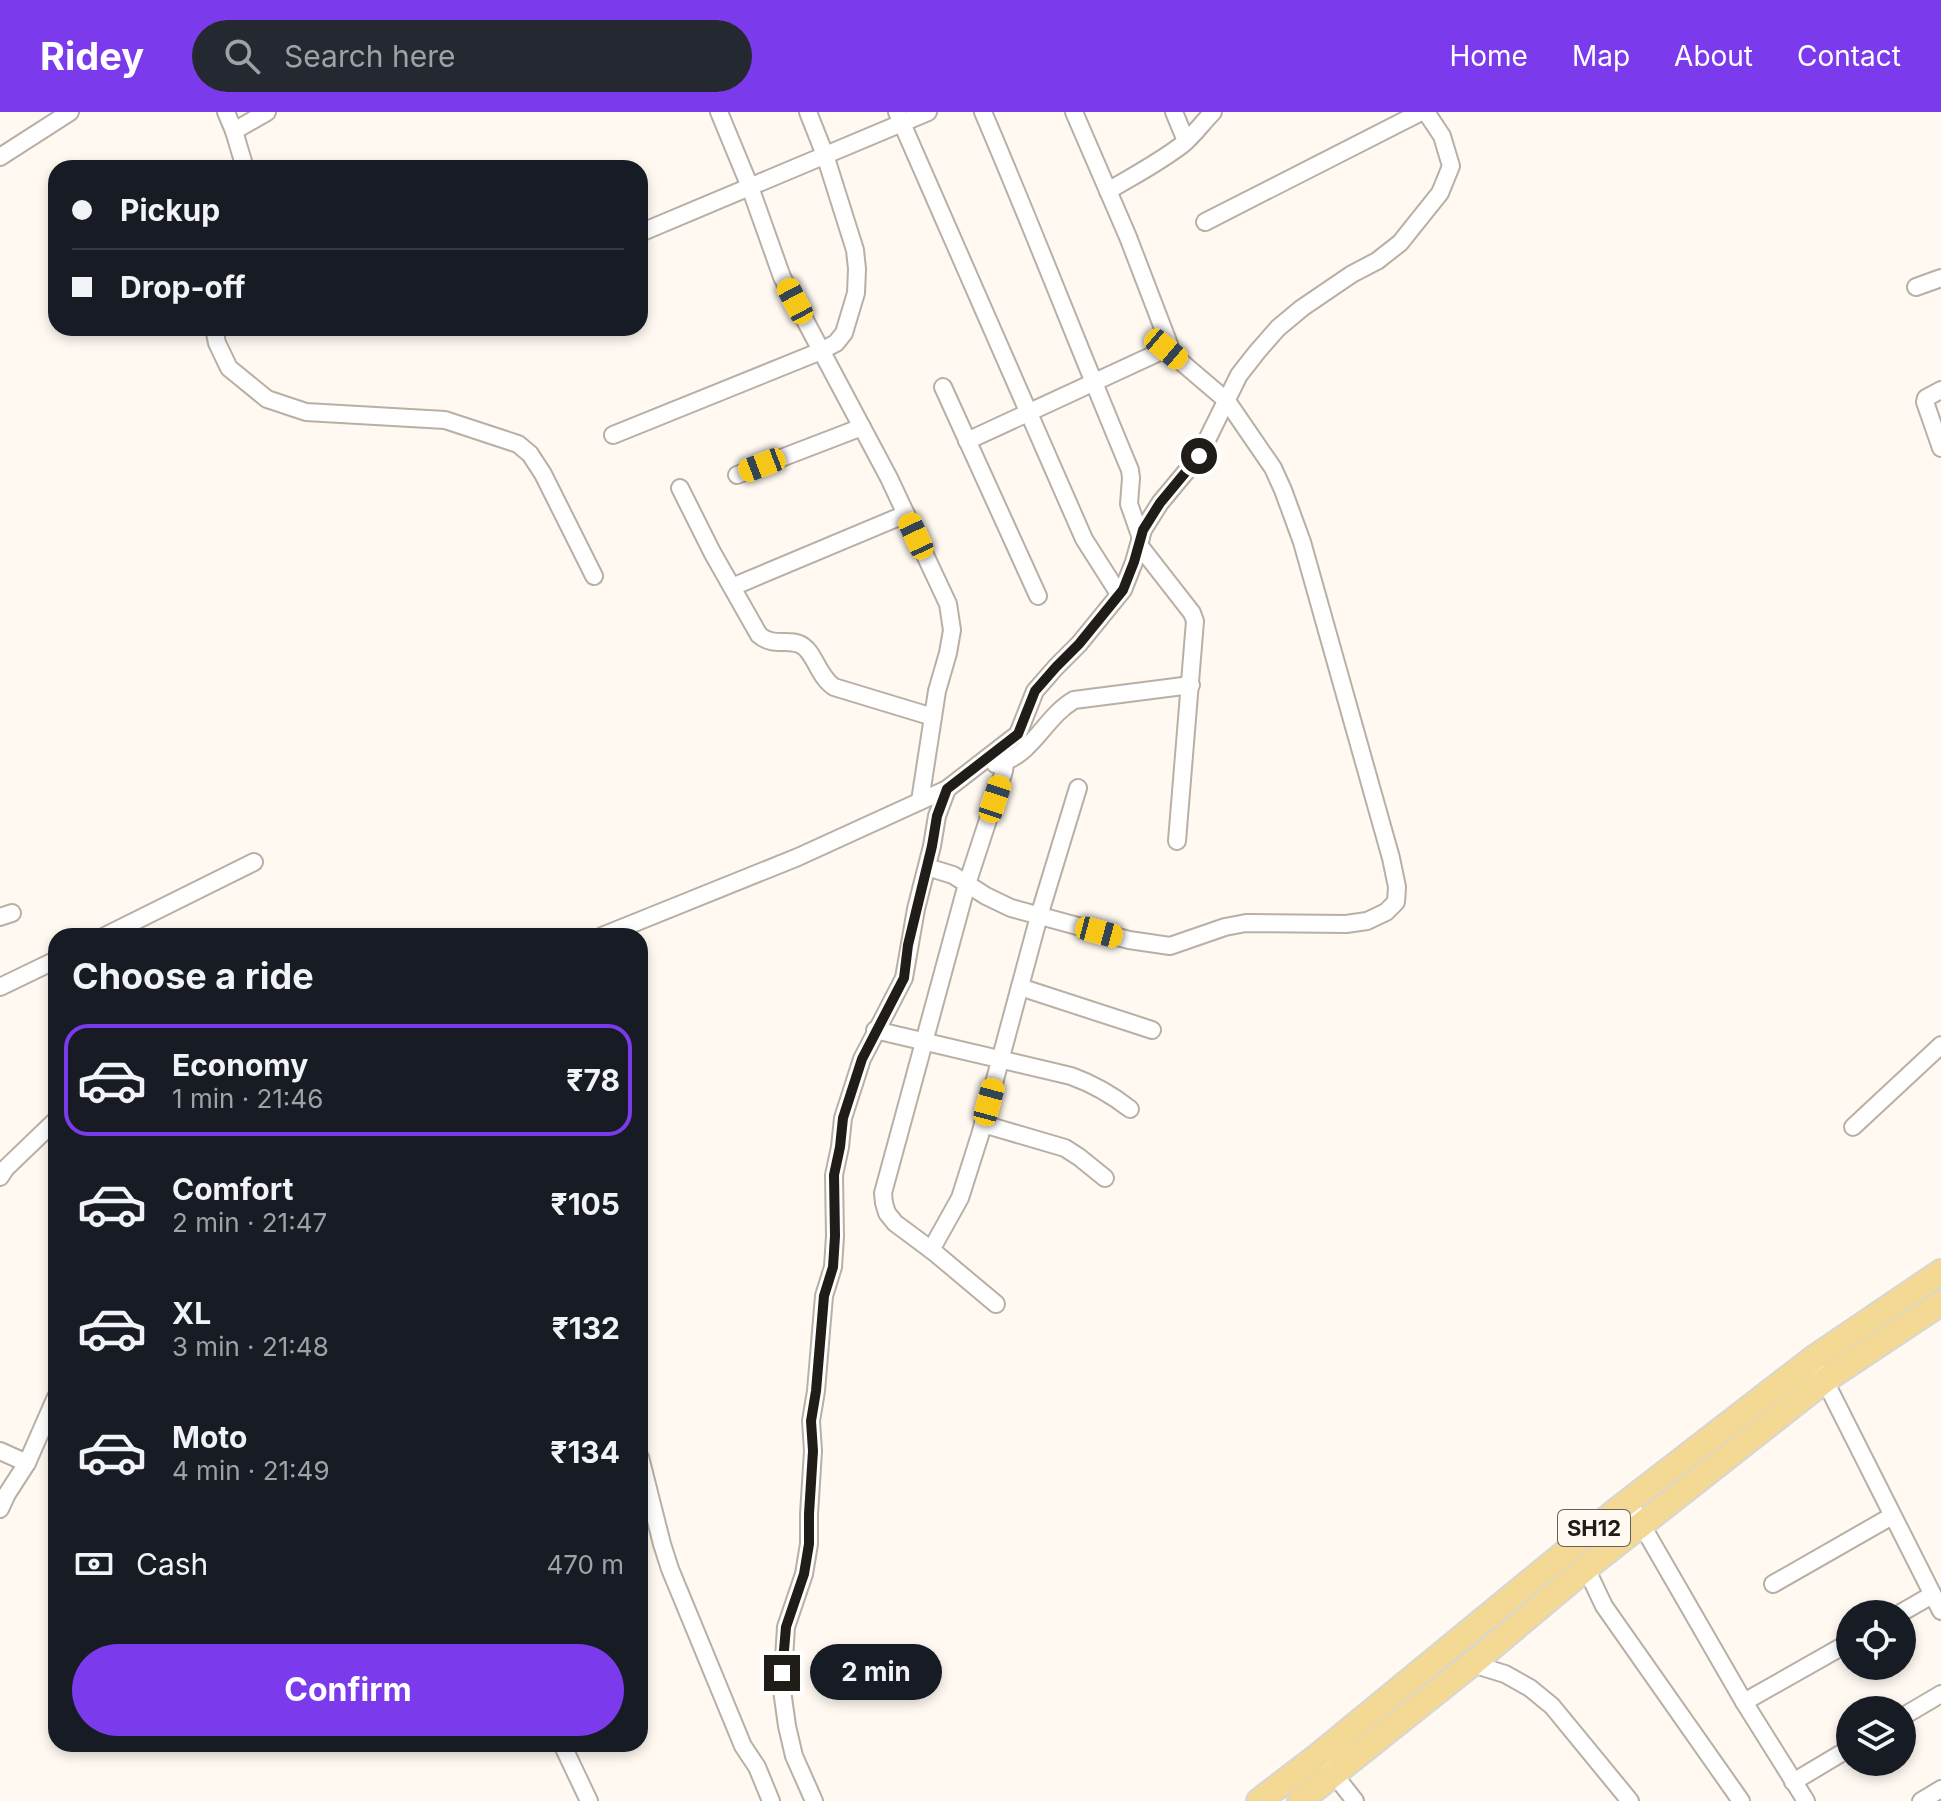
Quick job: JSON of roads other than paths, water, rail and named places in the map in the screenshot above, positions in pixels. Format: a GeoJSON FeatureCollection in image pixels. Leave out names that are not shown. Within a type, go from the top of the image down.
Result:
{"type":"FeatureCollection","features":[{"type":"Feature","properties":{"kind":"main road","name":"SH12"},"geometry":{"type":"LineString","coordinates":[[1259,1801],[1326,1764],[1628,1501],[1814,1358],[1941,1272]]}},
{"type":"Feature","properties":{"kind":"main road"},"geometry":{"type":"LineString","coordinates":[[1300,1801],[1326,1764],[1474,1662],[1586,1568],[1825,1380],[1941,1303]]}},
{"type":"Feature","properties":{"kind":"street"},"geometry":{"type":"LineString","coordinates":[[226,112],[243,160]]}},
{"type":"Feature","properties":{"kind":"street"},"geometry":{"type":"LineString","coordinates":[[234,131],[267,112]]}},
{"type":"Feature","properties":{"kind":"street"},"geometry":{"type":"LineString","coordinates":[[719,112],[782,277],[862,427],[948,604],[952,630],[937,691],[920,801]]}},
{"type":"Feature","properties":{"kind":"street"},"geometry":{"type":"LineString","coordinates":[[613,435],[821,351],[836,343],[844,333],[856,293],[855,250],[808,112]]}},
{"type":"Feature","properties":{"kind":"street"},"geometry":{"type":"LineString","coordinates":[[648,230],[825,155],[899,118],[928,112]]}},
{"type":"Feature","properties":{"kind":"street"},"geometry":{"type":"LineString","coordinates":[[983,112],[1130,470],[1129,504],[1140,542],[1195,621],[1177,841]]}},
{"type":"Feature","properties":{"kind":"street"},"geometry":{"type":"LineString","coordinates":[[967,441],[1166,349],[1169,344],[1074,112]]}},
{"type":"Feature","properties":{"kind":"street"},"geometry":{"type":"LineString","coordinates":[[1174,112],[1186,141]]}},
{"type":"Feature","properties":{"kind":"street"},"geometry":{"type":"LineString","coordinates":[[1108,191],[1186,141],[1213,112]]}},
{"type":"Feature","properties":{"kind":"street"},"geometry":{"type":"LineString","coordinates":[[622,928],[798,857],[947,789],[1018,734],[1035,691],[1079,644],[1119,594],[1134,562],[1143,530],[1160,503],[1199,456],[1239,375],[1278,328],[1325,290],[1377,261],[1400,243],[1440,193],[1451,166],[1442,136],[1423,112],[1205,222]]}},
{"type":"Feature","properties":{"kind":"street"},"geometry":{"type":"LineString","coordinates":[[0,157],[66,113]]}},
{"type":"Feature","properties":{"kind":"street"},"geometry":{"type":"LineString","coordinates":[[899,118],[1084,539],[1119,594]]}},
{"type":"Feature","properties":{"kind":"street"},"geometry":{"type":"LineString","coordinates":[[1916,287],[1941,278]]}},
{"type":"Feature","properties":{"kind":"street"},"geometry":{"type":"LineString","coordinates":[[216,336],[229,368],[267,399],[306,412],[445,420],[518,444],[530,454],[543,474],[594,576]]}},
{"type":"Feature","properties":{"kind":"street"},"geometry":{"type":"LineString","coordinates":[[927,867],[953,875],[1011,908],[1129,940],[1170,946],[1246,923],[1346,924],[1367,921],[1386,912],[1396,902],[1397,887],[1391,858],[1302,542],[1273,468],[1227,401],[1166,349]]}},
{"type":"Feature","properties":{"kind":"street"},"geometry":{"type":"LineString","coordinates":[[943,387],[1038,596]]}},
{"type":"Feature","properties":{"kind":"street"},"geometry":{"type":"LineString","coordinates":[[1941,390],[1928,395],[1925,402],[1941,448]]}},
{"type":"Feature","properties":{"kind":"street"},"geometry":{"type":"LineString","coordinates":[[737,475],[862,427]]}},
{"type":"Feature","properties":{"kind":"street"},"geometry":{"type":"LineString","coordinates":[[680,488],[759,635],[772,642],[803,646],[826,682],[834,687],[933,717]]}},
{"type":"Feature","properties":{"kind":"street"},"geometry":{"type":"LineString","coordinates":[[732,587],[906,514]]}},
{"type":"Feature","properties":{"kind":"street"},"geometry":{"type":"LineString","coordinates":[[973,768],[1005,762],[1023,752],[1055,715],[1074,700],[1191,685]]}},
{"type":"Feature","properties":{"kind":"street"},"geometry":{"type":"LineString","coordinates":[[996,1304],[895,1223],[887,1213],[883,1193],[967,884],[1005,762]]}},
{"type":"Feature","properties":{"kind":"street"},"geometry":{"type":"LineString","coordinates":[[931,1250],[960,1198],[1078,788]]}},
{"type":"Feature","properties":{"kind":"street"},"geometry":{"type":"LineString","coordinates":[[814,1801],[794,1756],[787,1726],[782,1690],[783,1657],[786,1627],[804,1574],[809,1544],[813,1451],[811,1421],[824,1296],[833,1267],[834,1175],[843,1118],[862,1059],[904,978],[908,945],[937,816],[947,789]]}},
{"type":"Feature","properties":{"kind":"street"},"geometry":{"type":"LineString","coordinates":[[121,928],[254,862]]}},
{"type":"Feature","properties":{"kind":"street"},"geometry":{"type":"LineString","coordinates":[[0,987],[48,964]]}},
{"type":"Feature","properties":{"kind":"street"},"geometry":{"type":"LineString","coordinates":[[1020,987],[1152,1030]]}},
{"type":"Feature","properties":{"kind":"street"},"geometry":{"type":"LineString","coordinates":[[875,1030],[1071,1076],[1091,1083],[1130,1109]]}},
{"type":"Feature","properties":{"kind":"street"},"geometry":{"type":"LineString","coordinates":[[1853,1127],[1941,1045]]}},
{"type":"Feature","properties":{"kind":"street"},"geometry":{"type":"LineString","coordinates":[[983,1124],[1065,1148],[1105,1178]]}},
{"type":"Feature","properties":{"kind":"street"},"geometry":{"type":"LineString","coordinates":[[2,1172],[48,1128]]}},
{"type":"Feature","properties":{"kind":"street"},"geometry":{"type":"LineString","coordinates":[[1814,1358],[1941,1611]]}},
{"type":"Feature","properties":{"kind":"street"},"geometry":{"type":"LineString","coordinates":[[0,1509],[27,1463],[48,1415]]}},
{"type":"Feature","properties":{"kind":"street"},"geometry":{"type":"LineString","coordinates":[[0,1451],[27,1463]]}},
{"type":"Feature","properties":{"kind":"street"},"geometry":{"type":"LineString","coordinates":[[648,1489],[670,1569],[743,1746],[757,1767],[771,1801]]}},
{"type":"Feature","properties":{"kind":"street"},"geometry":{"type":"LineString","coordinates":[[1628,1501],[1744,1702],[1806,1801]]}},
{"type":"Feature","properties":{"kind":"street"},"geometry":{"type":"LineString","coordinates":[[1773,1584],[1892,1516]]}},
{"type":"Feature","properties":{"kind":"street"},"geometry":{"type":"LineString","coordinates":[[1586,1568],[1604,1606],[1741,1801]]}},
{"type":"Feature","properties":{"kind":"street"},"geometry":{"type":"LineString","coordinates":[[1916,1604],[1932,1595]]}},
{"type":"Feature","properties":{"kind":"street"},"geometry":{"type":"LineString","coordinates":[[1744,1702],[1836,1650]]}},
{"type":"Feature","properties":{"kind":"street"},"geometry":{"type":"LineString","coordinates":[[1474,1662],[1530,1688],[1552,1706],[1630,1801]]}},
{"type":"Feature","properties":{"kind":"street"},"geometry":{"type":"LineString","coordinates":[[1916,1709],[1941,1694]]}},
{"type":"Feature","properties":{"kind":"street"},"geometry":{"type":"LineString","coordinates":[[566,1752],[589,1801]]}},
{"type":"Feature","properties":{"kind":"street"},"geometry":{"type":"LineString","coordinates":[[1793,1782],[1836,1756]]}},
{"type":"Feature","properties":{"kind":"street"},"geometry":{"type":"LineString","coordinates":[[1326,1764],[1355,1801]]}},
{"type":"Feature","properties":{"kind":"street"},"geometry":{"type":"LineString","coordinates":[[1921,1801],[1941,1789]]}}]}
